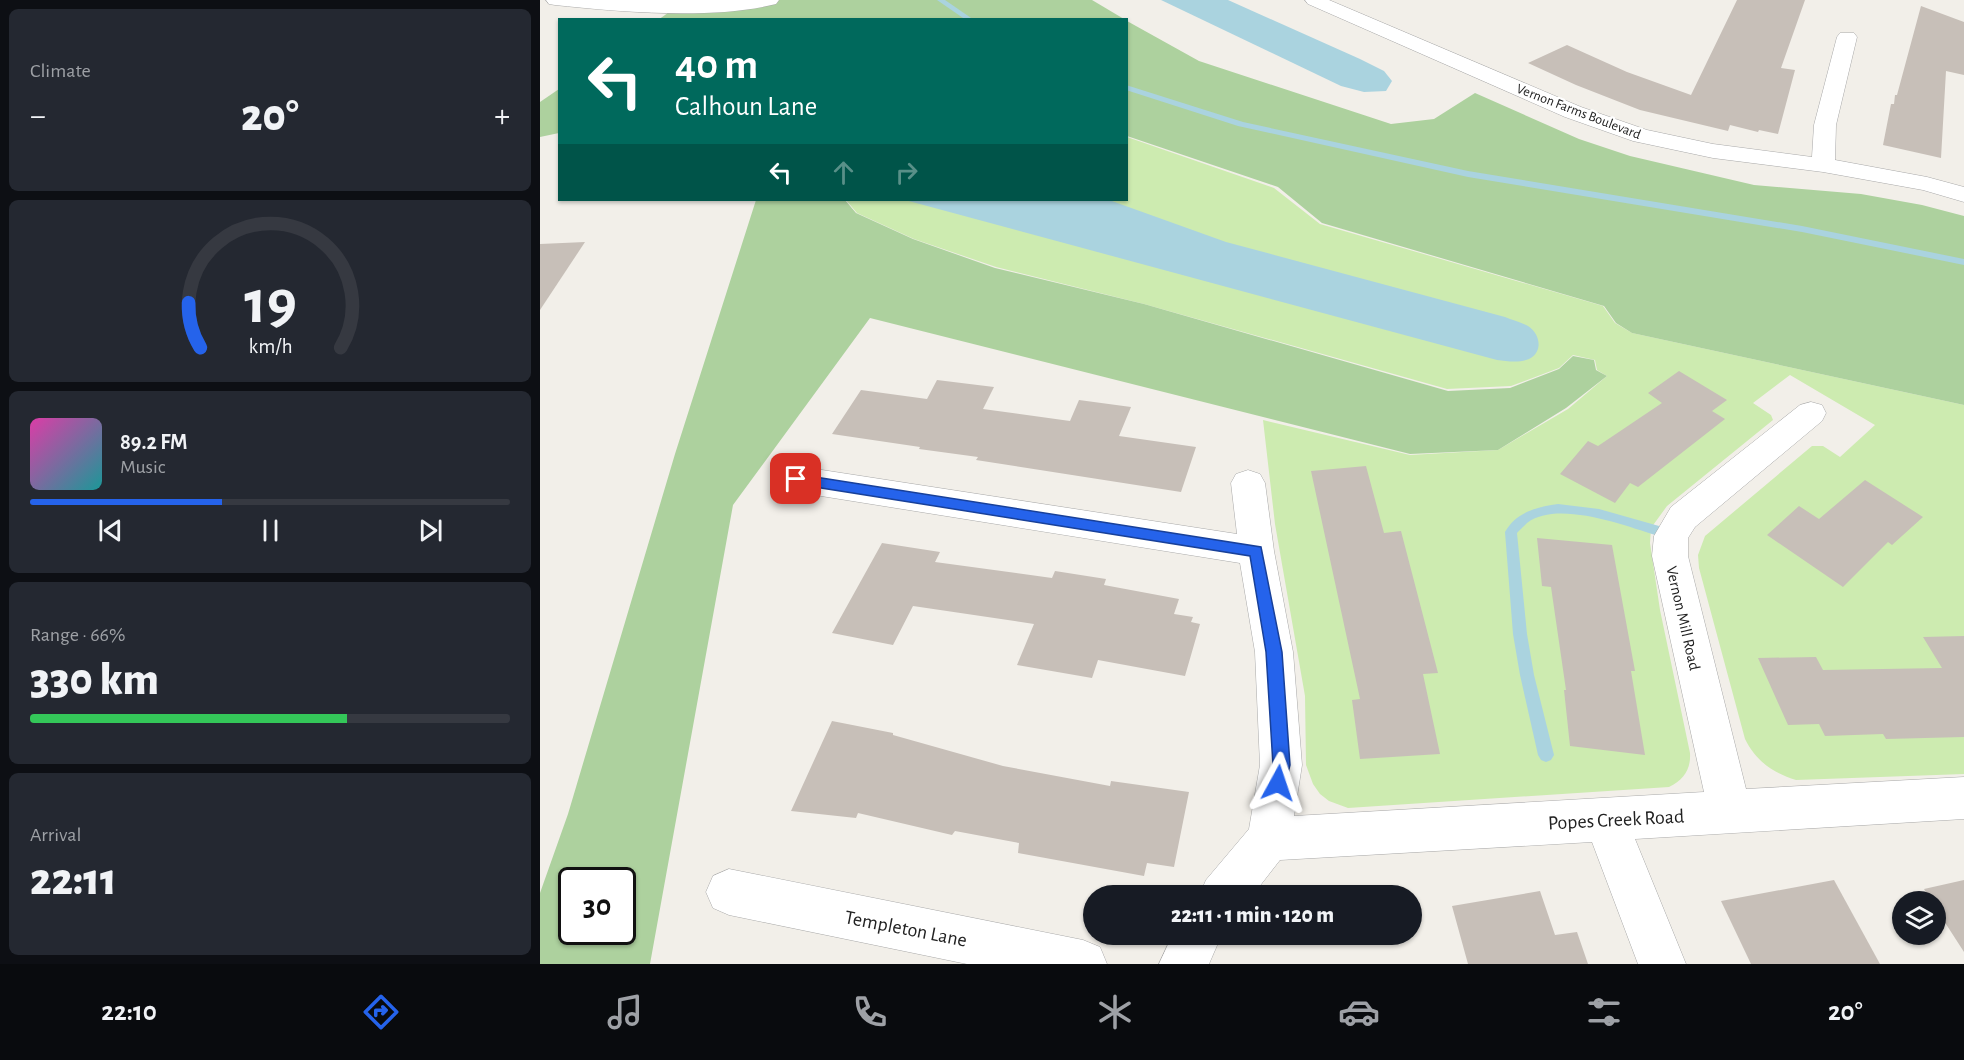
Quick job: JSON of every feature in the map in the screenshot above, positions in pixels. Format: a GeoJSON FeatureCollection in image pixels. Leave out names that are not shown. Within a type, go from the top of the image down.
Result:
{"type":"FeatureCollection","features":[{"type":"Feature","properties":{"kind":"street"},"geometry":{"type":"LineString","coordinates":[[540,6],[553,0],[605,5],[710,5],[770,0]]}},
{"type":"Feature","properties":{"kind":"street","name":"Vernon Farms Boulevard"},"geometry":{"type":"LineString","coordinates":[[1320,1],[1573,111],[1641,136],[1713,151],[1823,165],[1926,184],[1964,195]]}},
{"type":"Feature","properties":{"kind":"street"},"geometry":{"type":"LineString","coordinates":[[1823,165],[1825,125],[1847,37]]}},
{"type":"Feature","properties":{"kind":"street","name":"Vernon Mill Road"},"geometry":{"type":"LineString","coordinates":[[1730,812],[1670,556],[1671,536],[1683,517],[1811,413]]}},
{"type":"Feature","properties":{"kind":"street"},"geometry":{"type":"LineString","coordinates":[[796,479],[1256,551]]}},
{"type":"Feature","properties":{"kind":"street"},"geometry":{"type":"LineString","coordinates":[[1231,885],[1269,838],[1281,765],[1274,652],[1256,551],[1248,483]]}},
{"type":"Feature","properties":{"kind":"street","name":"Popes Creek Road"},"geometry":{"type":"LineString","coordinates":[[1269,838],[1964,798]]}},
{"type":"Feature","properties":{"kind":"street"},"geometry":{"type":"LineString","coordinates":[[1606,820],[1662,964]]}},
{"type":"Feature","properties":{"kind":"street","name":"Templeton Lane"},"geometry":{"type":"LineString","coordinates":[[729,892],[1083,964]]}},
{"type":"Feature","properties":{"kind":"street"},"geometry":{"type":"LineString","coordinates":[[1183,964],[1193,945]]}},
{"type":"Feature","properties":{"kind":"green space"},"geometry":{"type":"Polygon","coordinates":[[[686,0],[1092,0],[1122,18],[661,18],[686,0]]]}},
{"type":"Feature","properties":{"kind":"green space"},"geometry":{"type":"Polygon","coordinates":[[[1128,22],[1199,61],[1391,124],[1434,119],[1475,93],[1579,139],[1630,156],[1754,185],[1861,194],[1922,205],[1964,216],[1964,405],[1632,333],[1616,323],[1604,306],[1322,223],[1278,187],[1128,136],[1128,22]]]}},
{"type":"Feature","properties":{"kind":"green space"},"geometry":{"type":"Polygon","coordinates":[[[558,90],[558,133],[540,137],[540,102],[558,90]]]}},
{"type":"Feature","properties":{"kind":"green space"},"geometry":{"type":"Polygon","coordinates":[[[1128,137],[1274,188],[1320,224],[1603,306],[1615,323],[1632,333],[1964,405],[1964,774],[1796,780],[1766,765],[1754,754],[1745,739],[1699,568],[1698,555],[1705,536],[1812,446],[1823,446],[1840,457],[1875,425],[1790,375],[1753,403],[1771,415],[1773,420],[1667,506],[1651,528],[1650,543],[1660,610],[1690,753],[1688,769],[1679,781],[1669,787],[1348,808],[1329,801],[1313,784],[1306,765],[1305,696],[1275,524],[1263,420],[1410,455],[1498,450],[1568,409],[1607,376],[1597,370],[1595,360],[1573,355],[1559,368],[1511,386],[1447,389],[1144,304],[996,267],[914,239],[857,213],[847,201],[1128,201],[1128,137]]]}},
{"type":"Feature","properties":{"kind":"green space"},"geometry":{"type":"Polygon","coordinates":[[[756,201],[846,201],[856,213],[913,239],[995,268],[1144,304],[1448,391],[1510,388],[1559,369],[1573,356],[1594,360],[1596,370],[1607,376],[1566,408],[1498,450],[1410,454],[870,318],[733,505],[650,964],[540,964],[540,893],[568,814],[675,454],[756,201]]]}},
{"type":"Feature","properties":{"kind":"water"},"geometry":{"type":"Polygon","coordinates":[[[1161,0],[1228,0],[1360,59],[1384,71],[1392,81],[1386,91],[1364,92],[1341,86],[1161,0]]]}},
{"type":"Feature","properties":{"kind":"water"},"geometry":{"type":"Polygon","coordinates":[[[909,201],[1112,201],[1226,242],[1505,317],[1525,325],[1536,334],[1539,344],[1532,357],[1512,362],[1497,360],[909,201]]]}},
{"type":"Feature","properties":{"kind":"building"},"geometry":{"type":"Polygon","coordinates":[[[1737,0],[1805,0],[1781,68],[1795,70],[1778,134],[1730,125],[1728,131],[1640,110],[1528,63],[1567,45],[1627,72],[1691,95],[1737,0]]]}},
{"type":"Feature","properties":{"kind":"building"},"geometry":{"type":"Polygon","coordinates":[[[1921,6],[1964,22],[1964,75],[1946,71],[1941,158],[1883,145],[1891,104],[1894,104],[1895,95],[1897,95],[1921,6]]]}},
{"type":"Feature","properties":{"kind":"building"},"geometry":{"type":"Polygon","coordinates":[[[585,242],[540,310],[540,244],[585,242]]]}},
{"type":"Feature","properties":{"kind":"building"},"geometry":{"type":"Polygon","coordinates":[[[1679,371],[1727,400],[1712,411],[1725,419],[1638,487],[1630,483],[1615,503],[1560,474],[1588,441],[1598,446],[1662,403],[1648,393],[1679,371]]]}},
{"type":"Feature","properties":{"kind":"building"},"geometry":{"type":"Polygon","coordinates":[[[937,380],[994,387],[983,409],[1070,421],[1079,400],[1131,407],[1119,436],[1196,447],[1181,492],[976,460],[978,457],[832,434],[861,390],[927,399],[937,380]]]}},
{"type":"Feature","properties":{"kind":"building"},"geometry":{"type":"Polygon","coordinates":[[[1366,466],[1384,533],[1401,531],[1438,673],[1423,674],[1440,754],[1360,759],[1352,700],[1360,699],[1311,471],[1366,466]]]}},
{"type":"Feature","properties":{"kind":"building"},"geometry":{"type":"Polygon","coordinates":[[[1865,480],[1923,517],[1892,545],[1888,542],[1843,587],[1767,535],[1799,506],[1819,519],[1865,480]]]}},
{"type":"Feature","properties":{"kind":"building"},"geometry":{"type":"Polygon","coordinates":[[[1537,538],[1612,545],[1635,671],[1631,671],[1645,755],[1570,746],[1564,690],[1566,690],[1551,587],[1542,586],[1537,538]]]}},
{"type":"Feature","properties":{"kind":"building"},"geometry":{"type":"Polygon","coordinates":[[[882,543],[940,552],[935,562],[1052,578],[1055,571],[1106,579],[1104,585],[1179,599],[1174,614],[1193,617],[1191,622],[1200,624],[1185,676],[1098,660],[1092,678],[1017,665],[1034,624],[913,606],[893,645],[832,633],[882,543]]]}},
{"type":"Feature","properties":{"kind":"building"},"geometry":{"type":"Polygon","coordinates":[[[1964,636],[1964,737],[1886,739],[1883,734],[1825,736],[1819,724],[1788,725],[1758,658],[1816,657],[1823,670],[1942,668],[1923,637],[1964,636]]]}},
{"type":"Feature","properties":{"kind":"building"},"geometry":{"type":"Polygon","coordinates":[[[832,721],[893,733],[893,735],[1003,766],[1110,786],[1111,781],[1189,792],[1174,867],[1147,863],[1144,876],[1018,853],[1019,843],[955,831],[952,835],[858,813],[856,818],[791,811],[832,721]]]}},
{"type":"Feature","properties":{"kind":"building"},"geometry":{"type":"Polygon","coordinates":[[[1834,880],[1880,964],[1751,964],[1721,901],[1834,880]]]}},
{"type":"Feature","properties":{"kind":"building"},"geometry":{"type":"Polygon","coordinates":[[[1964,880],[1964,952],[1946,924],[1946,891],[1925,891],[1924,889],[1964,880]]]}},
{"type":"Feature","properties":{"kind":"building"},"geometry":{"type":"Polygon","coordinates":[[[1540,891],[1555,935],[1577,932],[1588,964],[1468,964],[1452,906],[1540,891]]]}},
{"type":"Feature","properties":{"kind":"waterway"},"geometry":{"type":"LineString","coordinates":[[940,0],[968,18]]}},
{"type":"Feature","properties":{"kind":"waterway"},"geometry":{"type":"LineString","coordinates":[[1128,88],[1241,124],[1468,174],[1802,229],[1964,262]]}},
{"type":"Feature","properties":{"kind":"waterway"},"geometry":{"type":"LineString","coordinates":[[1546,755],[1520,634],[1511,532],[1523,519],[1539,512],[1558,509],[1599,514],[1655,530]]}},
{"type":"Feature","properties":{"kind":"route"},"geometry":{"type":"LineString","coordinates":[[796,479],[1256,551],[1274,652],[1281,765],[1278,783]]}}]}
